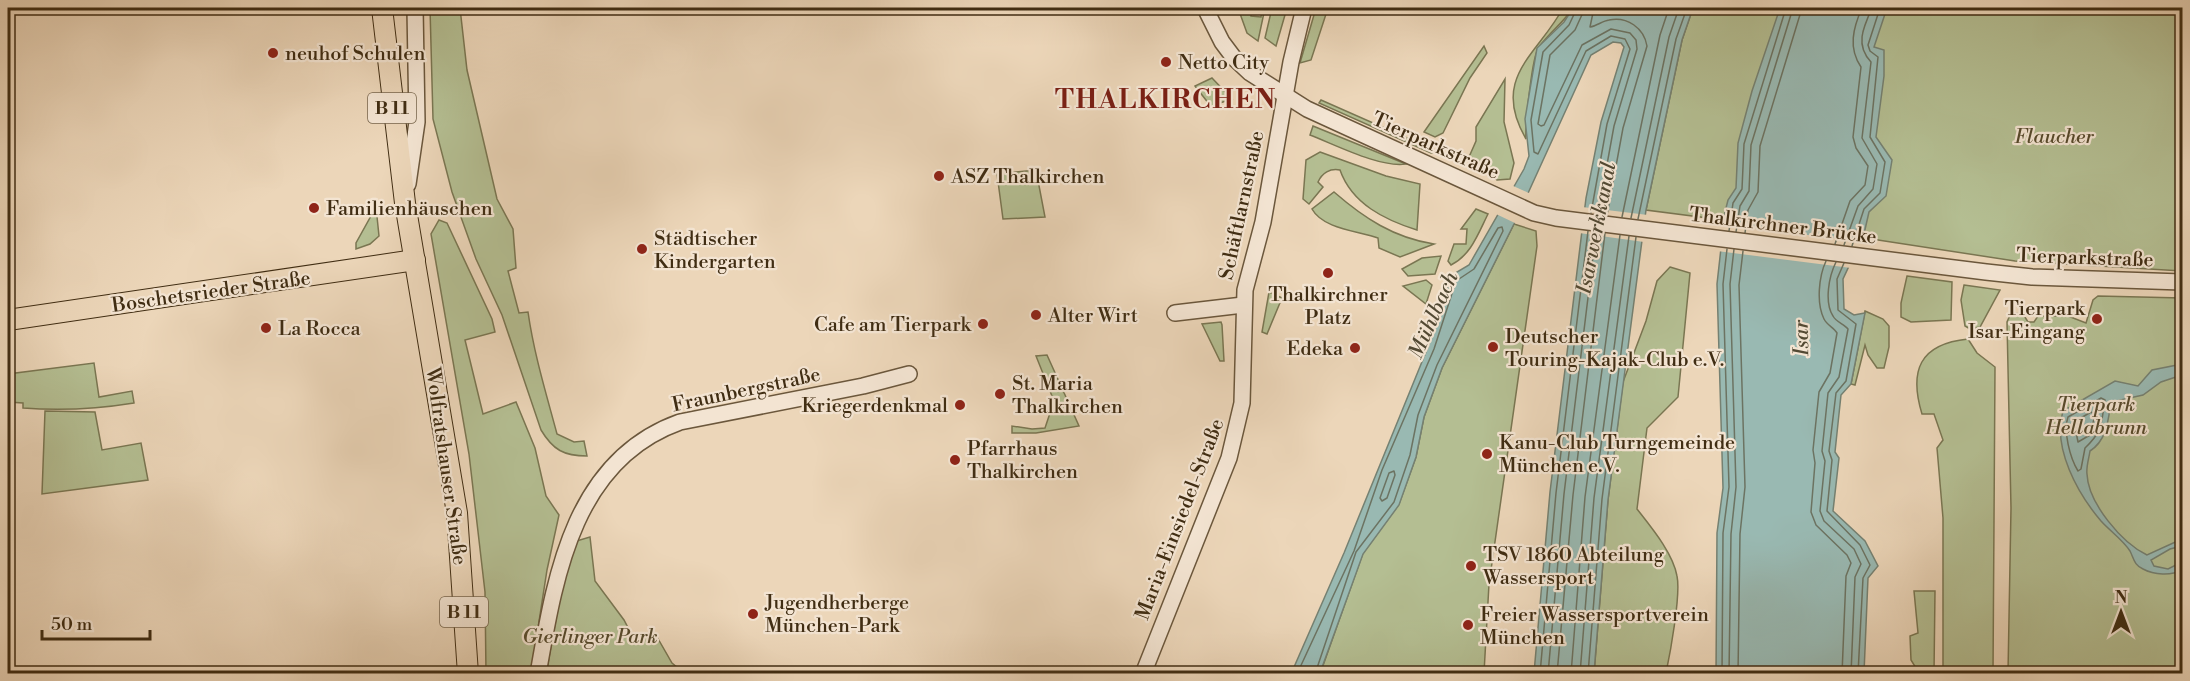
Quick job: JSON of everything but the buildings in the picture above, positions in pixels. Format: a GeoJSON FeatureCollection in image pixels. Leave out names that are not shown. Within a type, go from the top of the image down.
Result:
{"type":"FeatureCollection","features":[{"type":"Feature","properties":{"kind":"main road","name":"B 11"},"geometry":{"type":"LineString","coordinates":[[382,8],[405,208],[415,260]]}},
{"type":"Feature","properties":{"kind":"main road","name":"Boschetsrieder Straße"},"geometry":{"type":"LineString","coordinates":[[8,320],[415,260]]}},
{"type":"Feature","properties":{"kind":"main road","name":"Wolfratshauser Straße"},"geometry":{"type":"LineString","coordinates":[[415,260],[457,513],[468,674]]}},
{"type":"Feature","properties":{"kind":"street"},"geometry":{"type":"LineString","coordinates":[[405,208],[417,122],[415,8]]}},
{"type":"Feature","properties":{"kind":"street","name":"Tierparkstraße"},"geometry":{"type":"LineString","coordinates":[[1205,8],[1222,42],[1234,58],[1307,109],[1534,213],[1574,220]]}},
{"type":"Feature","properties":{"kind":"street","name":"Schäftlarnstraße"},"geometry":{"type":"LineString","coordinates":[[1243,306],[1263,222],[1285,95],[1304,8]]}},
{"type":"Feature","properties":{"kind":"street","name":"Thalkirchner Brücke"},"geometry":{"type":"LineString","coordinates":[[1574,220],[1986,272]]}},
{"type":"Feature","properties":{"kind":"street","name":"Tierparkstraße"},"geometry":{"type":"LineString","coordinates":[[1986,272],[2032,277],[2182,282]]}},
{"type":"Feature","properties":{"kind":"street"},"geometry":{"type":"LineString","coordinates":[[1175,314],[1243,306]]}},
{"type":"Feature","properties":{"kind":"street","name":"Maria-Einsiedel-Straße"},"geometry":{"type":"LineString","coordinates":[[1143,674],[1229,458],[1240,422],[1243,306]]}},
{"type":"Feature","properties":{"kind":"street","name":"Fraunbergstraße"},"geometry":{"type":"LineString","coordinates":[[538,674],[560,563],[580,513],[606,474],[642,441],[662,429],[680,423],[863,386],[909,374]]}},
{"type":"Feature","properties":{"kind":"green space"},"geometry":{"type":"Polygon","coordinates":[[[430,8],[460,8],[467,70],[497,199],[513,229],[516,268],[508,271],[519,313],[528,312],[537,358],[557,434],[574,442],[584,441],[587,456],[572,455],[560,450],[541,430],[502,315],[476,259],[452,192],[433,119],[430,8]]]}},
{"type":"Feature","properties":{"kind":"green space"},"geometry":{"type":"Polygon","coordinates":[[[1238,8],[1251,8],[1251,16],[1261,17],[1262,8],[1265,8],[1258,41],[1247,33],[1238,8]]]}},
{"type":"Feature","properties":{"kind":"green space"},"geometry":{"type":"Polygon","coordinates":[[[1272,8],[1287,8],[1276,46],[1265,38],[1272,8]]]}},
{"type":"Feature","properties":{"kind":"green space"},"geometry":{"type":"Polygon","coordinates":[[[1316,8],[1328,8],[1311,60],[1300,63],[1316,8]]]}},
{"type":"Feature","properties":{"kind":"green space"},"geometry":{"type":"Polygon","coordinates":[[[1563,8],[1573,8],[1536,53],[1526,139],[1516,117],[1513,99],[1515,83],[1522,68],[1563,8]]]}},
{"type":"Feature","properties":{"kind":"green space","name":"Flaucher"},"geometry":{"type":"Polygon","coordinates":[[[1693,8],[2182,8],[2182,271],[2015,261],[1878,240],[1646,210],[1682,40],[1693,8]]]}},
{"type":"Feature","properties":{"kind":"green space"},"geometry":{"type":"Polygon","coordinates":[[[1484,46],[1487,53],[1470,78],[1443,133],[1435,137],[1424,132],[1484,46]]]}},
{"type":"Feature","properties":{"kind":"green space"},"geometry":{"type":"Polygon","coordinates":[[[1212,78],[1232,99],[1217,104],[1213,109],[1195,86],[1212,78]]]}},
{"type":"Feature","properties":{"kind":"green space"},"geometry":{"type":"Polygon","coordinates":[[[1505,79],[1504,122],[1514,163],[1510,179],[1497,180],[1469,157],[1476,141],[1476,127],[1505,79]]]}},
{"type":"Feature","properties":{"kind":"green space"},"geometry":{"type":"Polygon","coordinates":[[[1321,100],[1439,152],[1431,153],[1319,103],[1321,100]]]}},
{"type":"Feature","properties":{"kind":"green space"},"geometry":{"type":"Polygon","coordinates":[[[1313,126],[1406,164],[1384,163],[1345,150],[1310,135],[1313,126]]]}},
{"type":"Feature","properties":{"kind":"green space"},"geometry":{"type":"Polygon","coordinates":[[[1320,152],[1386,176],[1420,184],[1417,230],[1371,209],[1345,182],[1340,170],[1327,172],[1322,176],[1318,182],[1323,187],[1309,204],[1303,199],[1306,160],[1320,152]]]}},
{"type":"Feature","properties":{"kind":"green space"},"geometry":{"type":"Polygon","coordinates":[[[1036,170],[1045,217],[1003,219],[997,174],[1036,170]]]}},
{"type":"Feature","properties":{"kind":"green space"},"geometry":{"type":"Polygon","coordinates":[[[1334,192],[1380,226],[1406,237],[1434,244],[1400,257],[1379,248],[1378,238],[1324,221],[1312,209],[1334,192]]]}},
{"type":"Feature","properties":{"kind":"green space"},"geometry":{"type":"Polygon","coordinates":[[[376,207],[379,236],[370,244],[356,249],[356,243],[376,207]]]}},
{"type":"Feature","properties":{"kind":"green space"},"geometry":{"type":"Polygon","coordinates":[[[1476,209],[1488,214],[1469,250],[1451,265],[1448,261],[1454,244],[1466,244],[1467,229],[1461,229],[1476,209]]]}},
{"type":"Feature","properties":{"kind":"green space"},"geometry":{"type":"Polygon","coordinates":[[[439,220],[447,223],[492,319],[495,332],[465,340],[483,414],[516,402],[535,448],[546,496],[559,515],[547,570],[531,673],[486,673],[485,592],[469,454],[431,234],[439,220]]]}},
{"type":"Feature","properties":{"kind":"green space"},"geometry":{"type":"Polygon","coordinates":[[[1514,224],[1536,231],[1537,246],[1489,584],[1484,673],[1320,674],[1363,553],[1399,504],[1416,457],[1424,417],[1442,368],[1514,224]]]}},
{"type":"Feature","properties":{"kind":"green space"},"geometry":{"type":"Polygon","coordinates":[[[1441,256],[1435,274],[1408,276],[1402,269],[1422,258],[1441,256]]]}},
{"type":"Feature","properties":{"kind":"green space"},"geometry":{"type":"Polygon","coordinates":[[[1670,267],[1690,273],[1678,397],[1647,428],[1637,509],[1655,532],[1675,567],[1678,585],[1670,652],[1666,673],[1594,674],[1608,500],[1623,382],[1646,321],[1657,281],[1670,267]]]}},
{"type":"Feature","properties":{"kind":"green space"},"geometry":{"type":"Polygon","coordinates":[[[1907,276],[1952,282],[1951,320],[1911,322],[1901,317],[1901,303],[1907,276]]]}},
{"type":"Feature","properties":{"kind":"green space"},"geometry":{"type":"Polygon","coordinates":[[[1426,280],[1432,285],[1426,304],[1403,286],[1426,280]]]}},
{"type":"Feature","properties":{"kind":"green space"},"geometry":{"type":"Polygon","coordinates":[[[1964,285],[2000,290],[1980,327],[1970,329],[1965,326],[1961,300],[1964,285]]]}},
{"type":"Feature","properties":{"kind":"green space"},"geometry":{"type":"Polygon","coordinates":[[[1269,292],[1282,298],[1267,334],[1262,332],[1269,292]]]}},
{"type":"Feature","properties":{"kind":"green space","name":"Tierpark Hellabrunn"},"geometry":{"type":"Polygon","coordinates":[[[2098,296],[2182,298],[2182,673],[2008,673],[2011,508],[2007,322],[2011,313],[2023,314],[2028,322],[2034,322],[2038,316],[2068,316],[2086,323],[2093,300],[2098,296]]]}},
{"type":"Feature","properties":{"kind":"green space"},"geometry":{"type":"Polygon","coordinates":[[[1865,311],[1883,319],[1889,326],[1889,347],[1884,368],[1877,368],[1868,355],[1865,345],[1855,385],[1851,384],[1865,311]]]}},
{"type":"Feature","properties":{"kind":"green space"},"geometry":{"type":"Polygon","coordinates":[[[1221,322],[1224,361],[1220,361],[1202,324],[1221,322]]]}},
{"type":"Feature","properties":{"kind":"green space"},"geometry":{"type":"Polygon","coordinates":[[[1968,339],[1977,353],[1995,367],[1993,673],[1943,673],[1943,518],[1937,448],[1943,440],[1934,414],[1922,414],[1917,385],[1918,373],[1928,354],[1951,342],[1968,339]]]}},
{"type":"Feature","properties":{"kind":"green space"},"geometry":{"type":"Polygon","coordinates":[[[1047,355],[1079,426],[1036,433],[1012,433],[1012,426],[1045,428],[1054,401],[1036,356],[1047,355]]]}},
{"type":"Feature","properties":{"kind":"green space"},"geometry":{"type":"Polygon","coordinates":[[[94,363],[99,397],[132,391],[134,403],[93,408],[51,409],[23,408],[23,403],[8,402],[8,374],[94,363]]]}},
{"type":"Feature","properties":{"kind":"green space"},"geometry":{"type":"Polygon","coordinates":[[[45,411],[95,412],[102,450],[141,443],[148,480],[42,494],[45,411]]]}},
{"type":"Feature","properties":{"kind":"green space","name":"Gierlinger Park"},"geometry":{"type":"Polygon","coordinates":[[[590,537],[595,581],[624,620],[635,641],[642,637],[657,637],[672,663],[684,673],[546,674],[561,591],[573,542],[590,537]]]}},
{"type":"Feature","properties":{"kind":"green space"},"geometry":{"type":"Polygon","coordinates":[[[1914,591],[1935,591],[1934,673],[1919,673],[1911,660],[1910,636],[1918,633],[1914,591]]]}},
{"type":"Feature","properties":{"kind":"water","name":"Isarwerkkanal"},"geometry":{"type":"Polygon","coordinates":[[[1573,8],[1693,8],[1682,40],[1646,210],[1608,500],[1594,673],[1534,673],[1550,492],[1586,198],[1601,122],[1624,47],[1621,43],[1613,42],[1591,55],[1514,224],[1442,368],[1424,417],[1416,457],[1399,505],[1363,554],[1320,673],[1291,674],[1344,553],[1428,347],[1452,275],[1469,265],[1524,169],[1529,156],[1525,119],[1537,48],[1564,22],[1573,8]]]}},
{"type":"Feature","properties":{"kind":"water","name":"Isar"},"geometry":{"type":"Polygon","coordinates":[[[1780,8],[1887,8],[1874,47],[1884,50],[1884,76],[1876,137],[1892,160],[1886,196],[1869,212],[1864,234],[1843,279],[1844,309],[1854,315],[1865,313],[1851,384],[1841,395],[1835,452],[1839,458],[1833,511],[1865,541],[1878,566],[1868,578],[1864,673],[1716,674],[1717,533],[1723,488],[1717,284],[1725,212],[1728,200],[1736,188],[1738,143],[1752,91],[1780,8]]]}},
{"type":"Feature","properties":{"kind":"water"},"geometry":{"type":"Polygon","coordinates":[[[2182,360],[2182,375],[2161,382],[2143,395],[2111,402],[2106,430],[2096,447],[2090,451],[2087,465],[2089,485],[2100,509],[2117,532],[2137,549],[2147,555],[2182,539],[2182,546],[2170,549],[2151,560],[2154,566],[2168,569],[2182,562],[2182,570],[2157,574],[2138,566],[2127,547],[2101,521],[2084,498],[2064,455],[2061,425],[2063,411],[2115,381],[2138,386],[2152,370],[2177,365],[2182,360]]]}},
{"type":"Feature","properties":{"kind":"pier"},"geometry":{"type":"Polygon","coordinates":[[[1511,185],[1531,194],[1517,224],[1496,214],[1511,185]]]}},
{"type":"Feature","properties":{"kind":"pier"},"geometry":{"type":"Polygon","coordinates":[[[1582,207],[1648,215],[1644,242],[1579,233],[1582,207]]]}},
{"type":"Feature","properties":{"kind":"pier"},"geometry":{"type":"Polygon","coordinates":[[[1720,224],[1864,242],[1851,268],[1717,251],[1720,224]]]}},
{"type":"Feature","properties":{"kind":"place","name":"neuhof Schulen"},"geometry":{"type":"Point","coordinates":[273,53]}},
{"type":"Feature","properties":{"kind":"place","name":"Netto City"},"geometry":{"type":"Point","coordinates":[1166,62]}},
{"type":"Feature","properties":{"kind":"place","name":"ASZ Thalkirchen"},"geometry":{"type":"Point","coordinates":[939,176]}},
{"type":"Feature","properties":{"kind":"place","name":"Familienhäuschen"},"geometry":{"type":"Point","coordinates":[314,208]}},
{"type":"Feature","properties":{"kind":"place","name":"Städtischer Kindergarten"},"geometry":{"type":"Point","coordinates":[642,249]}},
{"type":"Feature","properties":{"kind":"place","name":"Thalkirchner Platz"},"geometry":{"type":"Point","coordinates":[1328,273]}},
{"type":"Feature","properties":{"kind":"place","name":"Alter Wirt"},"geometry":{"type":"Point","coordinates":[1036,315]}},
{"type":"Feature","properties":{"kind":"place","name":"Tierpark Isar-Eingang"},"geometry":{"type":"Point","coordinates":[2097,319]}},
{"type":"Feature","properties":{"kind":"place","name":"Cafe am Tierpark"},"geometry":{"type":"Point","coordinates":[983,324]}},
{"type":"Feature","properties":{"kind":"place","name":"La Rocca"},"geometry":{"type":"Point","coordinates":[266,328]}},
{"type":"Feature","properties":{"kind":"place","name":"Deutscher Touring-Kajak-Club e.V."},"geometry":{"type":"Point","coordinates":[1493,347]}},
{"type":"Feature","properties":{"kind":"place","name":"Edeka"},"geometry":{"type":"Point","coordinates":[1355,348]}},
{"type":"Feature","properties":{"kind":"place","name":"St. Maria Thalkirchen"},"geometry":{"type":"Point","coordinates":[1000,394]}},
{"type":"Feature","properties":{"kind":"place","name":"Kriegerdenkmal"},"geometry":{"type":"Point","coordinates":[960,405]}},
{"type":"Feature","properties":{"kind":"place","name":"Kanu-Club Turngemeinde München e.V."},"geometry":{"type":"Point","coordinates":[1487,454]}},
{"type":"Feature","properties":{"kind":"place","name":"Pfarrhaus Thalkirchen"},"geometry":{"type":"Point","coordinates":[955,460]}},
{"type":"Feature","properties":{"kind":"place","name":"TSV 1860 Abteilung Wassersport"},"geometry":{"type":"Point","coordinates":[1471,566]}},
{"type":"Feature","properties":{"kind":"place","name":"Jugendherberge München-Park"},"geometry":{"type":"Point","coordinates":[753,614]}},
{"type":"Feature","properties":{"kind":"place","name":"Freier Wassersportverein München"},"geometry":{"type":"Point","coordinates":[1468,625]}},
{"type":"Feature","properties":{"kind":"district","name":"THALKIRCHEN"},"geometry":{"type":"Point","coordinates":[1166,99]}},
{"type":"Feature","properties":{"kind":"water label","name":"Mühlbach"},"geometry":{"type":"Point","coordinates":[1433,315]}}]}
